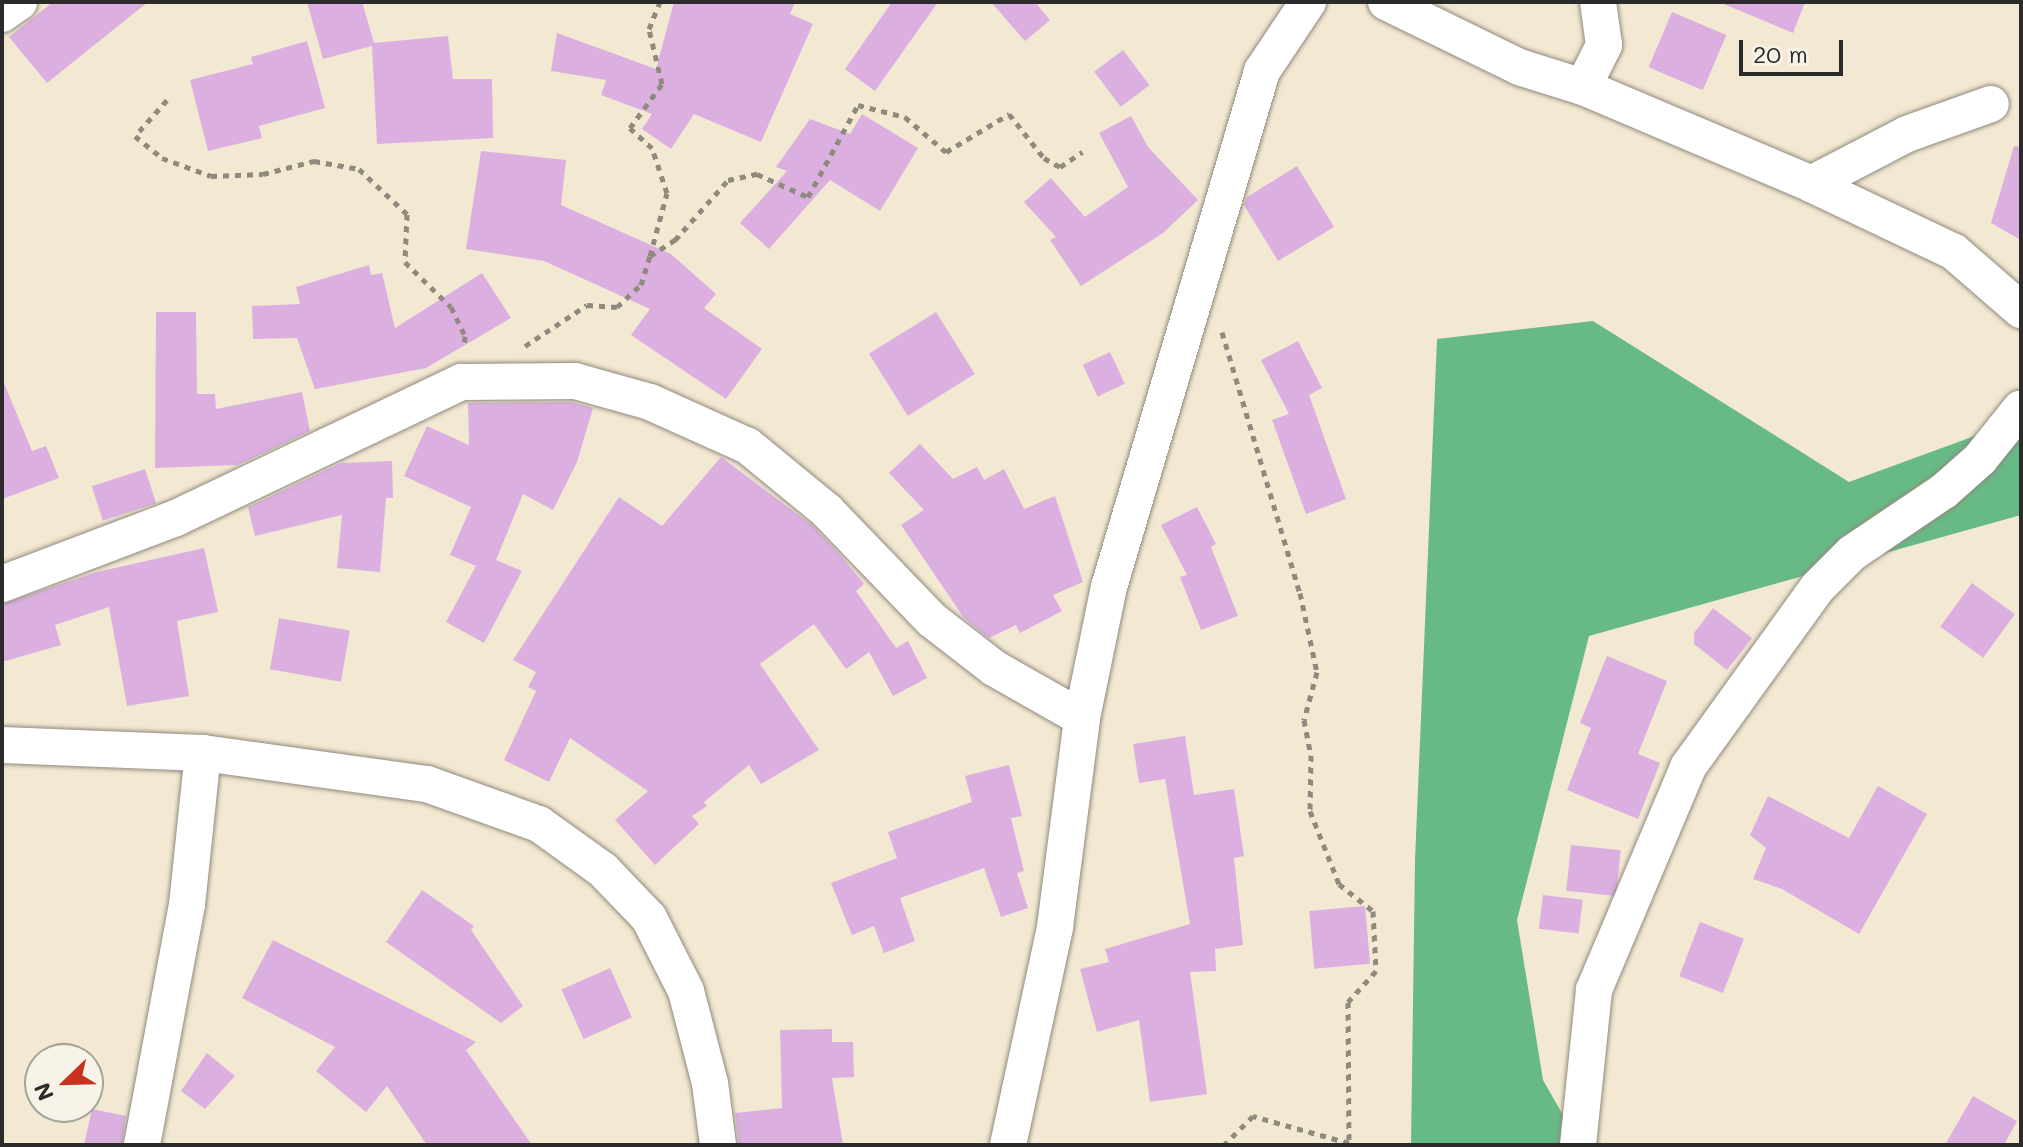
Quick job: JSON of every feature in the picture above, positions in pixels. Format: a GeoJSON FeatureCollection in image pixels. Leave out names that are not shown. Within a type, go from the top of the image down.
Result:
{"type":"FeatureCollection","features":[{"type":"Feature","properties":{"kind":"street"},"geometry":{"type":"LineString","coordinates":[[2,14],[19,2]]}},
{"type":"Feature","properties":{"kind":"street"},"geometry":{"type":"LineString","coordinates":[[1008,1145],[1055,927],[1082,718],[1109,587],[1262,71],[1308,2]]}},
{"type":"Feature","properties":{"kind":"street"},"geometry":{"type":"LineString","coordinates":[[1386,2],[1519,67],[1583,87],[1811,184],[1954,252],[2021,310]]}},
{"type":"Feature","properties":{"kind":"street"},"geometry":{"type":"LineString","coordinates":[[1583,87],[1604,45],[1598,2]]}},
{"type":"Feature","properties":{"kind":"street"},"geometry":{"type":"LineString","coordinates":[[1811,184],[1907,134],[1991,104]]}},
{"type":"Feature","properties":{"kind":"street"},"geometry":{"type":"LineString","coordinates":[[2,584],[176,518],[461,382],[575,381],[650,402],[748,446],[827,511],[932,620],[994,668],[1082,718]]}},
{"type":"Feature","properties":{"kind":"street"},"geometry":{"type":"LineString","coordinates":[[1578,1145],[1594,990],[1688,767],[1818,587],[1852,553],[1962,475],[2021,408]]}},
{"type":"Feature","properties":{"kind":"street"},"geometry":{"type":"LineString","coordinates":[[2,745],[203,753],[442,788],[539,824],[603,870],[649,918],[686,991],[710,1083],[718,1145]]}},
{"type":"Feature","properties":{"kind":"street"},"geometry":{"type":"LineString","coordinates":[[142,1145],[187,905],[203,753]]}},
{"type":"Feature","properties":{"kind":"path"},"geometry":{"type":"LineString","coordinates":[[517,351],[587,305],[617,307],[641,285],[667,193],[652,148],[630,128],[662,84],[649,29],[660,2]]}},
{"type":"Feature","properties":{"kind":"path"},"geometry":{"type":"LineString","coordinates":[[167,100],[135,136],[162,158],[211,176],[263,174],[314,161],[359,169],[407,214],[405,262],[451,307],[465,336],[464,351],[474,376],[461,382]]}},
{"type":"Feature","properties":{"kind":"path"},"geometry":{"type":"LineString","coordinates":[[650,256],[675,240],[728,180],[757,174],[808,197],[858,105],[905,117],[946,152],[1009,114],[1044,158],[1060,167],[1082,152]]}},
{"type":"Feature","properties":{"kind":"path"},"geometry":{"type":"LineString","coordinates":[[1221,329],[1300,593],[1317,672],[1304,720],[1311,755],[1310,811],[1339,884],[1373,911],[1376,971],[1348,1002],[1349,1143],[1253,1116],[1224,1145]]}},
{"type":"Feature","properties":{"kind":"green space"},"geometry":{"type":"Polygon","coordinates":[[[1593,321],[1849,482],[2021,419],[2021,515],[1589,636],[1517,920],[1543,1080],[1580,1145],[1411,1145],[1415,860],[1437,339],[1593,321]]]}},
{"type":"Feature","properties":{"kind":"building"},"geometry":{"type":"Polygon","coordinates":[[[53,2],[148,2],[47,83],[9,37],[53,2]]]}},
{"type":"Feature","properties":{"kind":"building"},"geometry":{"type":"Polygon","coordinates":[[[307,2],[362,2],[374,43],[448,36],[453,79],[492,79],[493,138],[377,144],[372,46],[323,59],[307,2]]]}},
{"type":"Feature","properties":{"kind":"building"},"geometry":{"type":"Polygon","coordinates":[[[674,2],[795,2],[790,14],[813,24],[761,142],[694,114],[671,149],[642,129],[652,114],[601,95],[606,80],[551,71],[557,33],[656,69],[674,2]]]}},
{"type":"Feature","properties":{"kind":"building"},"geometry":{"type":"Polygon","coordinates":[[[892,2],[938,2],[875,91],[845,69],[892,2]]]}},
{"type":"Feature","properties":{"kind":"building"},"geometry":{"type":"Polygon","coordinates":[[[991,2],[1035,2],[1050,20],[1025,41],[991,2]]]}},
{"type":"Feature","properties":{"kind":"building"},"geometry":{"type":"Polygon","coordinates":[[[1719,2],[1805,2],[1793,33],[1719,2]]]}},
{"type":"Feature","properties":{"kind":"building"},"geometry":{"type":"Polygon","coordinates":[[[1672,12],[1726,35],[1703,90],[1649,67],[1672,12]]]}},
{"type":"Feature","properties":{"kind":"building"},"geometry":{"type":"Polygon","coordinates":[[[307,41],[325,108],[259,126],[262,138],[208,151],[190,80],[253,64],[251,57],[307,41]]]}},
{"type":"Feature","properties":{"kind":"building"},"geometry":{"type":"Polygon","coordinates":[[[1123,50],[1149,85],[1121,107],[1094,72],[1123,50]]]}},
{"type":"Feature","properties":{"kind":"building"},"geometry":{"type":"Polygon","coordinates":[[[862,114],[918,148],[880,211],[830,180],[769,249],[740,223],[787,171],[776,167],[810,119],[850,134],[862,114]]]}},
{"type":"Feature","properties":{"kind":"building"},"geometry":{"type":"Polygon","coordinates":[[[1131,116],[1148,147],[1198,200],[1163,233],[1081,286],[1050,240],[1056,237],[1024,202],[1051,178],[1085,217],[1128,187],[1099,133],[1131,116]]]}},
{"type":"Feature","properties":{"kind":"building"},"geometry":{"type":"Polygon","coordinates":[[[2014,146],[2021,147],[2021,240],[1991,223],[2014,146]]]}},
{"type":"Feature","properties":{"kind":"building"},"geometry":{"type":"Polygon","coordinates":[[[481,151],[566,160],[561,205],[671,254],[716,294],[704,308],[762,349],[726,399],[631,335],[650,309],[544,261],[466,249],[481,151]]]}},
{"type":"Feature","properties":{"kind":"building"},"geometry":{"type":"Polygon","coordinates":[[[1297,166],[1334,227],[1278,261],[1244,205],[1247,197],[1297,166]]]}},
{"type":"Feature","properties":{"kind":"building"},"geometry":{"type":"Polygon","coordinates":[[[369,265],[371,275],[382,273],[395,328],[482,273],[511,318],[426,368],[315,389],[297,338],[253,339],[252,306],[300,304],[296,287],[369,265]]]}},
{"type":"Feature","properties":{"kind":"building"},"geometry":{"type":"Polygon","coordinates":[[[156,312],[196,312],[197,394],[215,394],[216,409],[302,392],[310,431],[238,465],[155,468],[156,312]]]}},
{"type":"Feature","properties":{"kind":"building"},"geometry":{"type":"Polygon","coordinates":[[[936,312],[975,374],[908,416],[869,354],[936,312]]]}},
{"type":"Feature","properties":{"kind":"building"},"geometry":{"type":"Polygon","coordinates":[[[1298,341],[1322,388],[1309,395],[1346,499],[1306,514],[1272,420],[1289,414],[1261,360],[1298,341]]]}},
{"type":"Feature","properties":{"kind":"building"},"geometry":{"type":"Polygon","coordinates":[[[1110,352],[1125,384],[1098,396],[1083,365],[1110,352]]]}},
{"type":"Feature","properties":{"kind":"building"},"geometry":{"type":"Polygon","coordinates":[[[2,378],[32,451],[46,446],[59,478],[2,499],[2,378]]]}},
{"type":"Feature","properties":{"kind":"building"},"geometry":{"type":"Polygon","coordinates":[[[572,402],[593,408],[577,462],[553,510],[523,494],[496,560],[522,571],[484,643],[446,622],[476,566],[450,555],[471,507],[404,476],[427,426],[469,445],[468,403],[572,402]]]}},
{"type":"Feature","properties":{"kind":"building"},"geometry":{"type":"Polygon","coordinates":[[[920,444],[953,479],[977,467],[984,480],[1004,469],[1024,509],[1055,496],[1083,582],[1053,595],[1062,611],[1020,633],[1016,625],[989,638],[964,618],[901,525],[924,510],[889,473],[920,444]]]}},
{"type":"Feature","properties":{"kind":"building"},"geometry":{"type":"Polygon","coordinates":[[[721,457],[813,526],[841,556],[864,584],[856,591],[896,648],[908,641],[927,678],[893,696],[869,652],[846,669],[814,624],[760,664],[819,750],[761,784],[749,765],[704,802],[707,806],[692,816],[699,824],[655,865],[615,820],[648,791],[570,738],[549,782],[504,760],[536,691],[528,687],[536,672],[513,660],[619,497],[662,526],[721,457]]]}},
{"type":"Feature","properties":{"kind":"building"},"geometry":{"type":"Polygon","coordinates":[[[392,461],[393,498],[386,498],[380,572],[337,568],[342,515],[255,536],[248,507],[341,463],[392,461]]]}},
{"type":"Feature","properties":{"kind":"building"},"geometry":{"type":"Polygon","coordinates":[[[145,469],[156,503],[103,521],[92,486],[145,469]]]}},
{"type":"Feature","properties":{"kind":"building"},"geometry":{"type":"Polygon","coordinates":[[[1197,507],[1216,544],[1211,547],[1238,616],[1201,630],[1180,577],[1187,575],[1161,525],[1197,507]]]}},
{"type":"Feature","properties":{"kind":"building"},"geometry":{"type":"Polygon","coordinates":[[[204,548],[218,612],[177,621],[189,696],[127,706],[109,607],[55,625],[61,645],[2,662],[2,604],[97,572],[204,548]]]}},
{"type":"Feature","properties":{"kind":"building"},"geometry":{"type":"Polygon","coordinates":[[[1972,583],[2015,614],[1983,658],[1940,627],[1972,583]]]}},
{"type":"Feature","properties":{"kind":"building"},"geometry":{"type":"Polygon","coordinates":[[[1713,608],[1752,638],[1727,670],[1694,644],[1694,633],[1713,608]]]}},
{"type":"Feature","properties":{"kind":"building"},"geometry":{"type":"Polygon","coordinates":[[[279,618],[350,631],[341,682],[270,669],[279,618]]]}},
{"type":"Feature","properties":{"kind":"building"},"geometry":{"type":"Polygon","coordinates":[[[1607,656],[1667,681],[1638,754],[1660,763],[1638,819],[1567,790],[1591,728],[1580,723],[1607,656]]]}},
{"type":"Feature","properties":{"kind":"building"},"geometry":{"type":"Polygon","coordinates":[[[1185,736],[1194,795],[1234,789],[1244,856],[1234,858],[1243,945],[1215,949],[1216,971],[1190,972],[1207,1094],[1150,1102],[1139,1020],[1097,1032],[1080,969],[1109,962],[1105,949],[1190,924],[1165,779],[1139,783],[1133,744],[1185,736]]]}},
{"type":"Feature","properties":{"kind":"building"},"geometry":{"type":"Polygon","coordinates":[[[1009,765],[1022,816],[1011,818],[1024,871],[1017,873],[1028,908],[1001,917],[984,868],[900,898],[915,941],[884,953],[874,926],[852,935],[831,883],[897,858],[888,832],[972,802],[965,776],[1009,765]]]}},
{"type":"Feature","properties":{"kind":"building"},"geometry":{"type":"Polygon","coordinates":[[[1878,786],[1927,814],[1859,934],[1782,889],[1753,879],[1766,848],[1750,835],[1768,796],[1849,838],[1878,786]]]}},
{"type":"Feature","properties":{"kind":"building"},"geometry":{"type":"Polygon","coordinates":[[[1571,845],[1621,850],[1616,896],[1566,891],[1571,845]]]}},
{"type":"Feature","properties":{"kind":"building"},"geometry":{"type":"Polygon","coordinates":[[[422,890],[474,926],[471,930],[523,1006],[501,1023],[386,942],[422,890]]]}},
{"type":"Feature","properties":{"kind":"building"},"geometry":{"type":"Polygon","coordinates":[[[1543,895],[1583,900],[1579,934],[1539,929],[1543,895]]]}},
{"type":"Feature","properties":{"kind":"building"},"geometry":{"type":"Polygon","coordinates":[[[1365,906],[1370,964],[1314,969],[1309,911],[1365,906]]]}},
{"type":"Feature","properties":{"kind":"building"},"geometry":{"type":"Polygon","coordinates":[[[1700,922],[1744,939],[1723,993],[1679,976],[1700,922]]]}},
{"type":"Feature","properties":{"kind":"building"},"geometry":{"type":"Polygon","coordinates":[[[273,940],[476,1042],[466,1050],[532,1145],[427,1145],[387,1086],[366,1112],[316,1071],[335,1047],[242,998],[273,940]]]}},
{"type":"Feature","properties":{"kind":"building"},"geometry":{"type":"Polygon","coordinates":[[[610,968],[632,1017],[584,1039],[562,990],[610,968]]]}},
{"type":"Feature","properties":{"kind":"building"},"geometry":{"type":"Polygon","coordinates":[[[832,1029],[832,1042],[853,1042],[854,1077],[832,1078],[843,1145],[739,1145],[735,1113],[782,1108],[780,1030],[832,1029]]]}},
{"type":"Feature","properties":{"kind":"building"},"geometry":{"type":"Polygon","coordinates":[[[207,1053],[235,1076],[205,1109],[181,1091],[207,1053]]]}},
{"type":"Feature","properties":{"kind":"building"},"geometry":{"type":"Polygon","coordinates":[[[1973,1096],[2017,1121],[2004,1145],[1945,1145],[1973,1096]]]}},
{"type":"Feature","properties":{"kind":"building"},"geometry":{"type":"Polygon","coordinates":[[[104,1111],[126,1116],[122,1145],[84,1145],[89,1123],[104,1123],[104,1111]]]}}]}
